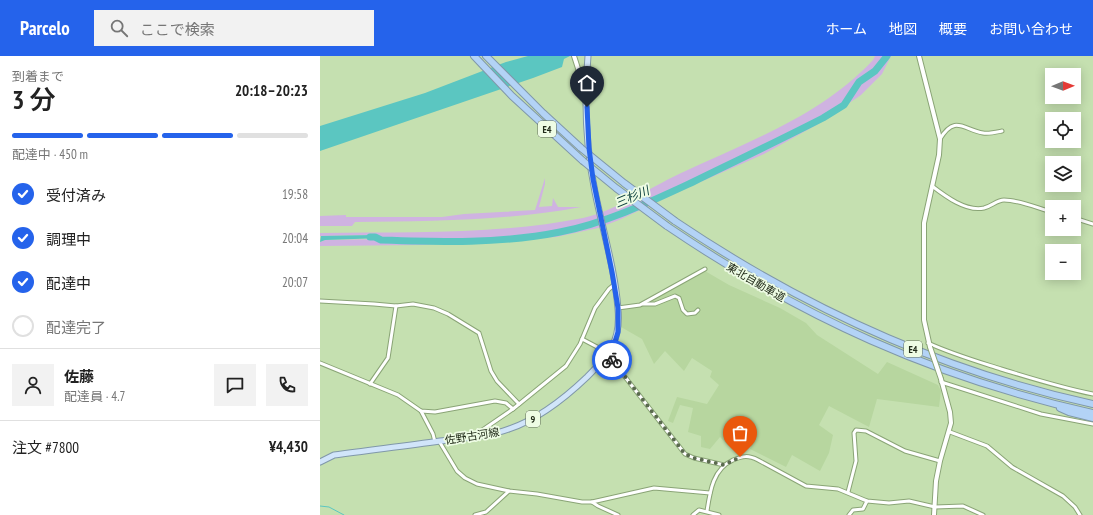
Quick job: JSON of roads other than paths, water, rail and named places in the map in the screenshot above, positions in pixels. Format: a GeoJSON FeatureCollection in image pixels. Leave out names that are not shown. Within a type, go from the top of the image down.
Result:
{"type":"FeatureCollection","features":[{"type":"Feature","properties":{"kind":"highway","name":"東北自動車道"},"geometry":{"type":"LineString","coordinates":[[474,56],[512,96],[583,161],[616,188],[667,226],[759,285],[809,312],[849,331],[947,371],[1009,392],[1093,413]]}},
{"type":"Feature","properties":{"kind":"highway","name":"東北自動車道"},"geometry":{"type":"LineString","coordinates":[[488,59],[581,148],[624,184],[727,256],[769,281],[872,332],[930,356],[992,377],[1093,404]]}},
{"type":"Feature","properties":{"kind":"highway"},"geometry":{"type":"LineString","coordinates":[[1049,403],[1069,412],[1093,418]]}},
{"type":"Feature","properties":{"kind":"main road","name":"佐野古河線"},"geometry":{"type":"LineString","coordinates":[[320,462],[334,455],[477,437],[510,429],[545,412],[567,396],[608,355],[615,342],[618,332],[618,308],[615,284],[598,206],[589,148],[587,85],[588,56]]}},
{"type":"Feature","properties":{"kind":"street"},"geometry":{"type":"LineString","coordinates":[[574,56],[582,81],[587,85]]}},
{"type":"Feature","properties":{"kind":"street"},"geometry":{"type":"LineString","coordinates":[[919,56],[940,139],[939,155],[924,223],[924,320],[929,345],[950,412],[951,423],[950,432],[940,461],[934,515]]}},
{"type":"Feature","properties":{"kind":"street"},"geometry":{"type":"LineString","coordinates":[[940,139],[944,131],[950,127],[963,125],[983,133],[1002,131]]}},
{"type":"Feature","properties":{"kind":"street"},"geometry":{"type":"LineString","coordinates":[[932,186],[945,196],[965,206],[984,208],[999,200],[1009,200],[1045,210]]}},
{"type":"Feature","properties":{"kind":"street"},"geometry":{"type":"LineString","coordinates":[[1081,220],[1093,224]]}},
{"type":"Feature","properties":{"kind":"street"},"geometry":{"type":"LineString","coordinates":[[640,304],[705,270]]}},
{"type":"Feature","properties":{"kind":"street"},"geometry":{"type":"LineString","coordinates":[[477,437],[478,433],[513,409],[566,366],[582,339],[595,308],[609,289],[615,284]]}},
{"type":"Feature","properties":{"kind":"street"},"geometry":{"type":"LineString","coordinates":[[618,308],[640,304],[655,304],[675,296],[679,298],[687,314],[695,313],[698,310]]}},
{"type":"Feature","properties":{"kind":"street"},"geometry":{"type":"LineString","coordinates":[[320,301],[396,306],[413,304],[434,308],[448,314],[475,330],[480,337],[491,371],[497,380],[519,404]]}},
{"type":"Feature","properties":{"kind":"street"},"geometry":{"type":"LineString","coordinates":[[370,384],[388,358],[396,306]]}},
{"type":"Feature","properties":{"kind":"street"},"geometry":{"type":"LineString","coordinates":[[582,339],[599,348],[608,355],[682,452],[694,458],[724,465]]}},
{"type":"Feature","properties":{"kind":"street"},"geometry":{"type":"LineString","coordinates":[[929,345],[1005,370],[1093,394]]}},
{"type":"Feature","properties":{"kind":"street"},"geometry":{"type":"LineString","coordinates":[[320,363],[398,395],[422,411],[435,412],[495,401],[506,403],[513,409]]}},
{"type":"Feature","properties":{"kind":"street"},"geometry":{"type":"LineString","coordinates":[[941,381],[1041,414],[1093,424]]}},
{"type":"Feature","properties":{"kind":"street"},"geometry":{"type":"LineString","coordinates":[[422,411],[437,442],[457,470],[465,478],[477,484],[570,501],[592,502],[654,488],[710,493]]}},
{"type":"Feature","properties":{"kind":"street"},"geometry":{"type":"LineString","coordinates":[[848,492],[856,461],[854,433],[856,430],[866,431],[905,451],[940,461]]}},
{"type":"Feature","properties":{"kind":"street"},"geometry":{"type":"LineString","coordinates":[[950,432],[957,436],[987,446],[1012,467],[1063,496],[1075,507],[1080,515]]}},
{"type":"Feature","properties":{"kind":"street"},"geometry":{"type":"LineString","coordinates":[[707,511],[710,493],[719,471],[724,465],[740,457],[751,457],[806,486],[838,489],[866,500],[889,503],[909,501],[935,507],[962,506],[983,515]]}},
{"type":"Feature","properties":{"kind":"street"},"geometry":{"type":"LineString","coordinates":[[475,515],[486,512],[509,491]]}},
{"type":"Feature","properties":{"kind":"street"},"geometry":{"type":"LineString","coordinates":[[849,515],[853,510],[863,508],[866,500]]}},
{"type":"Feature","properties":{"kind":"street"},"geometry":{"type":"LineString","coordinates":[[592,502],[618,515]]}},
{"type":"Feature","properties":{"kind":"street"},"geometry":{"type":"LineString","coordinates":[[693,515],[699,510],[719,515]]}},
{"type":"Feature","properties":{"kind":"water"},"geometry":{"type":"Polygon","coordinates":[[[528,56],[570,56],[564,59],[562,67],[320,151],[320,126],[425,93],[506,62],[528,56]]]}},
{"type":"Feature","properties":{"kind":"water"},"geometry":{"type":"Polygon","coordinates":[[[375,235],[382,238],[325,240],[320,242],[321,236],[375,235]]]}},
{"type":"Feature","properties":{"kind":"waterway","name":"三杉川"},"geometry":{"type":"LineString","coordinates":[[370,237],[375,237],[381,240],[426,241],[516,239],[560,232],[594,223],[644,204],[693,182],[823,118],[844,105],[859,82],[875,71],[887,56]]}},
{"type":"Feature","properties":{"kind":"waterway"},"geometry":{"type":"LineString","coordinates":[[320,506],[329,507],[344,515]]}}]}
